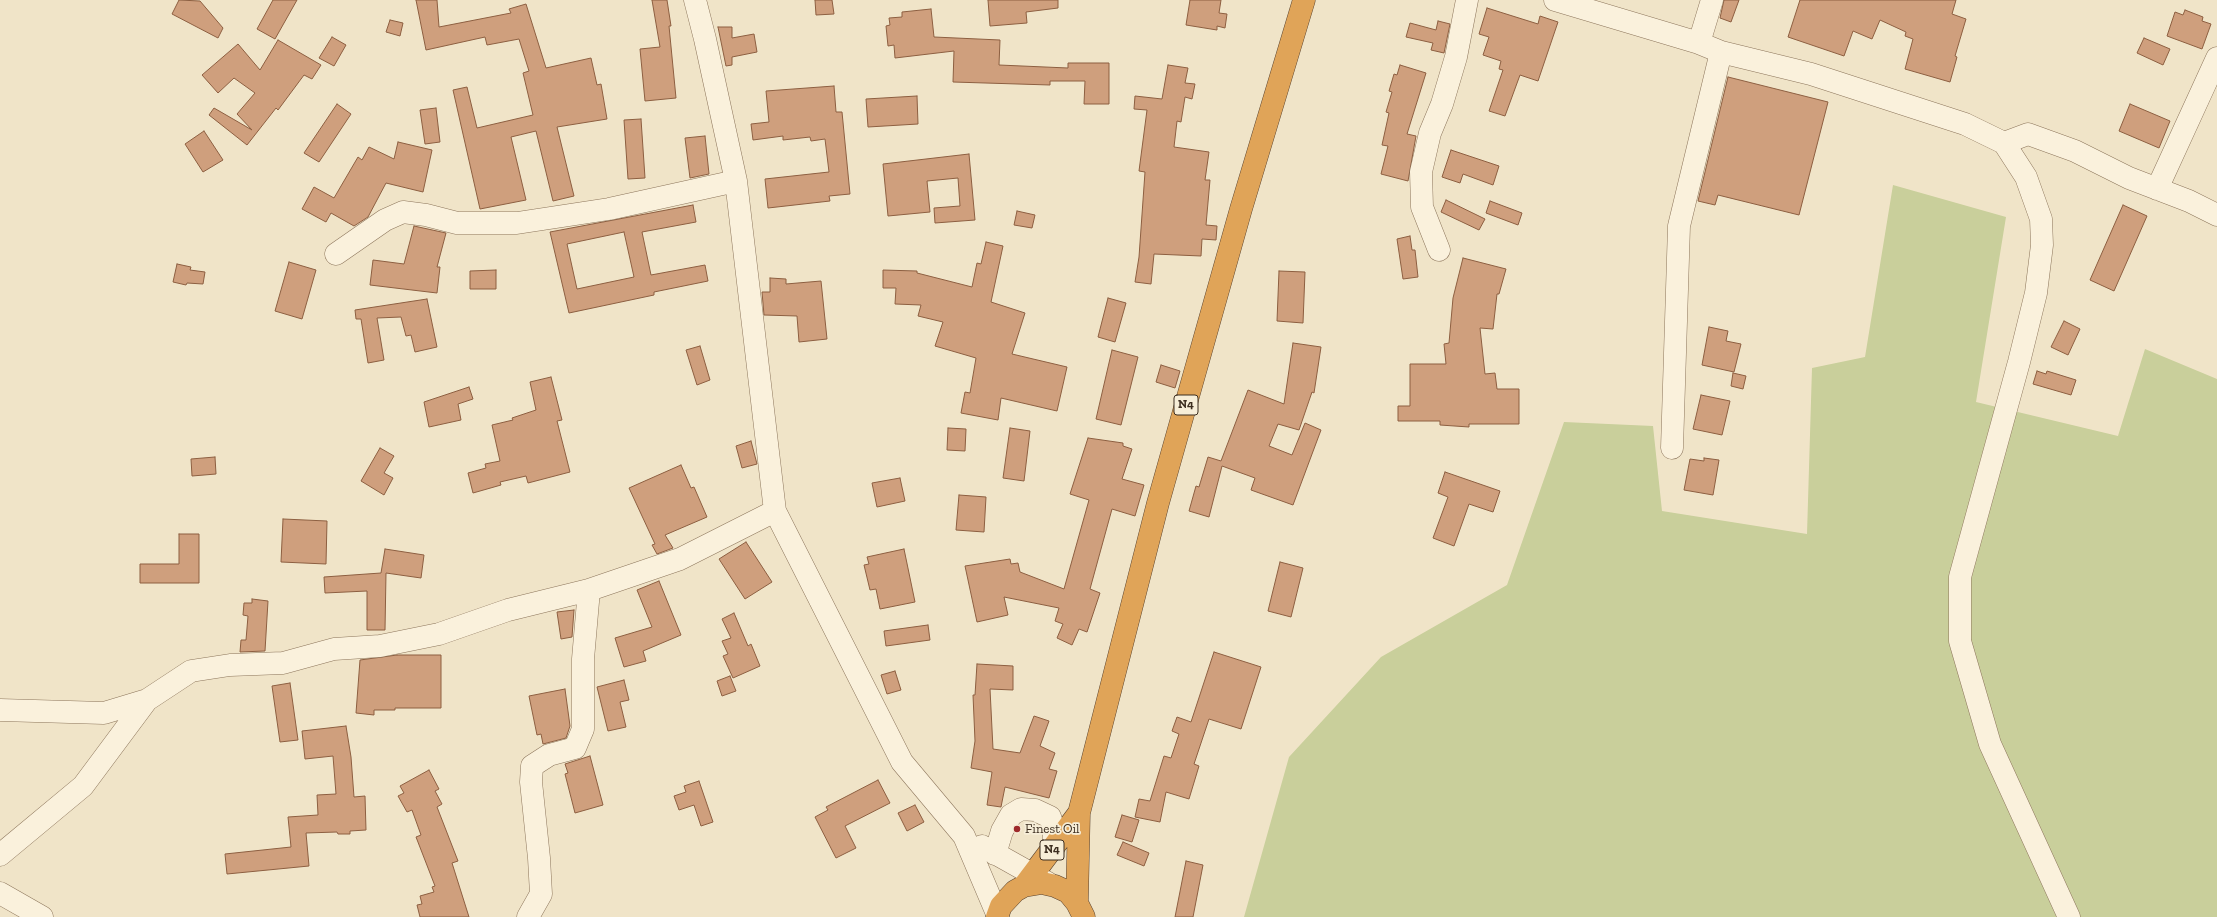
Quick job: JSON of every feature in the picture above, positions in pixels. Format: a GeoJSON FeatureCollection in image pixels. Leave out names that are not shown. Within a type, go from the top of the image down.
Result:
{"type":"FeatureCollection","features":[{"type":"Feature","properties":{"kind":"highway","name":"N4"},"geometry":{"type":"LineString","coordinates":[[1080,910],[1079,812],[1160,496],[1241,209],[1304,0]]}},
{"type":"Feature","properties":{"kind":"highway","name":"N4"},"geometry":{"type":"LineString","coordinates":[[997,916],[1007,898],[1035,881],[1052,850],[1079,812]]}},
{"type":"Feature","properties":{"kind":"highway","name":"N4"},"geometry":{"type":"LineString","coordinates":[[1035,881],[1062,888],[1080,910]]}},
{"type":"Feature","properties":{"kind":"street"},"geometry":{"type":"LineString","coordinates":[[694,0],[705,39],[736,181],[775,511],[902,762],[964,836],[997,916]]}},
{"type":"Feature","properties":{"kind":"street"},"geometry":{"type":"LineString","coordinates":[[1439,250],[1422,207],[1421,172],[1430,133],[1442,104],[1456,57],[1467,0]]}},
{"type":"Feature","properties":{"kind":"street"},"geometry":{"type":"LineString","coordinates":[[1555,0],[1699,43],[1721,52],[1811,74],[1965,124],[2004,143],[2026,177],[2041,219],[2042,245],[2036,292],[2019,362],[1960,577],[1960,641],[1990,744],[2069,917]]}},
{"type":"Feature","properties":{"kind":"street"},"geometry":{"type":"LineString","coordinates":[[1699,43],[1712,0]]}},
{"type":"Feature","properties":{"kind":"street"},"geometry":{"type":"LineString","coordinates":[[1672,448],[1679,226],[1721,52]]}},
{"type":"Feature","properties":{"kind":"street"},"geometry":{"type":"LineString","coordinates":[[2157,189],[2217,58]]}},
{"type":"Feature","properties":{"kind":"street"},"geometry":{"type":"LineString","coordinates":[[2004,143],[2028,134],[2075,151],[2129,178],[2217,215]]}},
{"type":"Feature","properties":{"kind":"street"},"geometry":{"type":"LineString","coordinates":[[336,254],[385,220],[403,212],[426,215],[457,223],[517,223],[609,209],[736,181]]}},
{"type":"Feature","properties":{"kind":"street"},"geometry":{"type":"LineString","coordinates":[[0,710],[104,713],[147,700],[191,671],[230,665],[282,663],[334,649],[380,646],[439,634],[508,610],[590,590],[680,559],[775,511]]}},
{"type":"Feature","properties":{"kind":"street"},"geometry":{"type":"LineString","coordinates":[[528,917],[541,894],[531,782],[532,766],[548,755],[576,748],[583,729],[583,659],[590,590]]}},
{"type":"Feature","properties":{"kind":"street"},"geometry":{"type":"LineString","coordinates":[[0,855],[83,786],[147,700]]}},
{"type":"Feature","properties":{"kind":"street"},"geometry":{"type":"LineString","coordinates":[[995,854],[1002,831],[1011,815],[1021,809],[1035,810],[1050,817],[1054,829],[1052,850]]}},
{"type":"Feature","properties":{"kind":"street"},"geometry":{"type":"LineString","coordinates":[[964,836],[995,854],[1035,881]]}},
{"type":"Feature","properties":{"kind":"street"},"geometry":{"type":"LineString","coordinates":[[0,893],[42,917]]}},
{"type":"Feature","properties":{"kind":"green space"},"geometry":{"type":"Polygon","coordinates":[[[1893,185],[2006,217],[1976,402],[2118,436],[2145,349],[2217,379],[2217,917],[1244,917],[1289,757],[1381,657],[1507,585],[1564,422],[1653,426],[1662,511],[1807,534],[1812,368],[1865,357],[1893,185]]]}},
{"type":"Feature","properties":{"kind":"building"},"geometry":{"type":"Polygon","coordinates":[[[179,0],[200,1],[223,28],[218,38],[172,14],[179,0]]]}},
{"type":"Feature","properties":{"kind":"building"},"geometry":{"type":"Polygon","coordinates":[[[273,0],[297,0],[275,39],[257,29],[273,0]]]}},
{"type":"Feature","properties":{"kind":"building"},"geometry":{"type":"Polygon","coordinates":[[[416,0],[437,0],[439,27],[511,13],[509,9],[526,4],[546,68],[591,58],[597,85],[601,84],[607,119],[557,127],[574,196],[553,201],[536,131],[511,137],[526,200],[480,209],[453,90],[467,87],[477,128],[533,115],[523,73],[529,71],[519,39],[487,45],[485,37],[426,50],[416,0]]]}},
{"type":"Feature","properties":{"kind":"building"},"geometry":{"type":"Polygon","coordinates":[[[652,0],[667,0],[671,26],[669,26],[676,98],[645,101],[640,49],[660,47],[652,0]]]}},
{"type":"Feature","properties":{"kind":"building"},"geometry":{"type":"Polygon","coordinates":[[[815,0],[832,0],[834,14],[816,15],[815,0]]]}},
{"type":"Feature","properties":{"kind":"building"},"geometry":{"type":"Polygon","coordinates":[[[988,0],[1058,0],[1058,8],[1026,12],[1027,23],[990,26],[988,0]]]}},
{"type":"Feature","properties":{"kind":"building"},"geometry":{"type":"Polygon","coordinates":[[[1190,0],[1221,0],[1219,13],[1227,14],[1225,28],[1217,26],[1217,30],[1186,25],[1190,0]]]}},
{"type":"Feature","properties":{"kind":"building"},"geometry":{"type":"Polygon","coordinates":[[[1724,0],[1739,0],[1731,22],[1720,18],[1724,0]]]}},
{"type":"Feature","properties":{"kind":"building"},"geometry":{"type":"Polygon","coordinates":[[[1800,0],[1956,0],[1952,14],[1966,19],[1955,56],[1957,57],[1950,82],[1905,69],[1913,39],[1905,36],[1906,32],[1880,20],[1872,39],[1853,31],[1844,56],[1788,37],[1800,0]]]}},
{"type":"Feature","properties":{"kind":"building"},"geometry":{"type":"Polygon","coordinates":[[[1487,8],[1538,24],[1540,16],[1558,22],[1538,81],[1520,75],[1505,116],[1489,111],[1503,70],[1499,69],[1501,61],[1483,55],[1489,37],[1479,34],[1487,8]]]}},
{"type":"Feature","properties":{"kind":"building"},"geometry":{"type":"Polygon","coordinates":[[[931,9],[934,37],[1000,40],[999,65],[1068,68],[1068,63],[1109,63],[1109,104],[1084,104],[1085,81],[1050,81],[1050,85],[953,82],[954,51],[895,58],[894,45],[888,46],[886,26],[890,25],[889,18],[902,17],[902,12],[931,9]]]}},
{"type":"Feature","properties":{"kind":"building"},"geometry":{"type":"Polygon","coordinates":[[[2185,10],[2203,17],[2202,21],[2211,24],[2202,49],[2167,36],[2175,12],[2183,15],[2185,10]]]}},
{"type":"Feature","properties":{"kind":"building"},"geometry":{"type":"Polygon","coordinates":[[[390,20],[403,23],[400,36],[386,32],[390,20]]]}},
{"type":"Feature","properties":{"kind":"building"},"geometry":{"type":"Polygon","coordinates":[[[1438,21],[1450,24],[1444,53],[1431,50],[1433,43],[1406,37],[1410,23],[1436,30],[1438,21]]]}},
{"type":"Feature","properties":{"kind":"building"},"geometry":{"type":"Polygon","coordinates":[[[718,27],[732,27],[732,38],[754,34],[757,52],[732,57],[732,65],[726,66],[718,27]]]}},
{"type":"Feature","properties":{"kind":"building"},"geometry":{"type":"Polygon","coordinates":[[[332,37],[346,45],[334,66],[319,58],[332,37]]]}},
{"type":"Feature","properties":{"kind":"building"},"geometry":{"type":"Polygon","coordinates":[[[2144,38],[2170,49],[2163,65],[2137,53],[2144,38]]]}},
{"type":"Feature","properties":{"kind":"building"},"geometry":{"type":"Polygon","coordinates":[[[278,40],[321,65],[312,79],[304,75],[278,110],[276,108],[247,145],[209,115],[214,108],[252,130],[237,114],[255,93],[234,78],[218,93],[202,75],[238,44],[260,70],[278,40]]]}},
{"type":"Feature","properties":{"kind":"building"},"geometry":{"type":"Polygon","coordinates":[[[1168,65],[1188,68],[1185,83],[1195,84],[1192,99],[1185,97],[1181,122],[1177,121],[1174,147],[1209,152],[1205,180],[1210,180],[1206,225],[1217,226],[1216,240],[1202,239],[1201,256],[1154,254],[1151,284],[1135,282],[1139,257],[1145,172],[1139,171],[1147,110],[1134,109],[1135,96],[1162,99],[1168,65]]]}},
{"type":"Feature","properties":{"kind":"building"},"geometry":{"type":"Polygon","coordinates":[[[1400,65],[1426,73],[1407,134],[1416,136],[1408,181],[1381,174],[1388,146],[1382,145],[1389,113],[1386,112],[1392,92],[1389,91],[1394,74],[1397,75],[1400,65]]]}},
{"type":"Feature","properties":{"kind":"building"},"geometry":{"type":"Polygon","coordinates":[[[1728,77],[1828,102],[1799,215],[1718,195],[1715,205],[1698,201],[1728,77]]]}},
{"type":"Feature","properties":{"kind":"building"},"geometry":{"type":"Polygon","coordinates":[[[834,86],[836,112],[842,112],[850,194],[829,196],[830,201],[768,208],[765,179],[829,172],[825,139],[811,141],[810,137],[783,140],[783,136],[753,140],[751,124],[769,122],[766,91],[834,86]]]}},
{"type":"Feature","properties":{"kind":"building"},"geometry":{"type":"Polygon","coordinates":[[[917,96],[918,124],[868,127],[866,99],[917,96]]]}},
{"type":"Feature","properties":{"kind":"building"},"geometry":{"type":"Polygon","coordinates":[[[337,104],[351,114],[319,162],[304,153],[337,104]]]}},
{"type":"Feature","properties":{"kind":"building"},"geometry":{"type":"Polygon","coordinates":[[[2130,104],[2170,121],[2159,148],[2119,131],[2130,104]]]}},
{"type":"Feature","properties":{"kind":"building"},"geometry":{"type":"Polygon","coordinates":[[[436,108],[440,142],[425,144],[420,110],[436,108]]]}},
{"type":"Feature","properties":{"kind":"building"},"geometry":{"type":"Polygon","coordinates":[[[641,119],[645,178],[628,179],[624,120],[641,119]]]}},
{"type":"Feature","properties":{"kind":"building"},"geometry":{"type":"Polygon","coordinates":[[[204,131],[223,160],[203,172],[185,144],[204,131]]]}},
{"type":"Feature","properties":{"kind":"building"},"geometry":{"type":"Polygon","coordinates":[[[705,136],[709,174],[690,178],[685,138],[705,136]]]}},
{"type":"Feature","properties":{"kind":"building"},"geometry":{"type":"Polygon","coordinates":[[[398,142],[432,150],[423,192],[386,183],[368,217],[354,226],[331,213],[326,222],[302,209],[314,187],[334,198],[358,157],[362,160],[369,147],[394,159],[398,142]]]}},
{"type":"Feature","properties":{"kind":"building"},"geometry":{"type":"Polygon","coordinates":[[[1451,150],[1499,166],[1493,185],[1463,174],[1460,183],[1442,177],[1451,150]]]}},
{"type":"Feature","properties":{"kind":"building"},"geometry":{"type":"Polygon","coordinates":[[[969,154],[975,220],[935,223],[934,208],[960,206],[958,178],[927,181],[930,212],[888,216],[883,164],[969,154]]]}},
{"type":"Feature","properties":{"kind":"building"},"geometry":{"type":"Polygon","coordinates":[[[1446,200],[1485,219],[1479,230],[1441,212],[1446,200]]]}},
{"type":"Feature","properties":{"kind":"building"},"geometry":{"type":"Polygon","coordinates":[[[1490,201],[1522,213],[1518,225],[1486,213],[1490,201]]]}},
{"type":"Feature","properties":{"kind":"building"},"geometry":{"type":"Polygon","coordinates":[[[693,205],[696,222],[642,232],[651,275],[705,265],[708,281],[654,292],[654,295],[569,313],[550,232],[693,205]],[[624,232],[567,244],[577,289],[634,277],[624,232]]]}},
{"type":"Feature","properties":{"kind":"building"},"geometry":{"type":"Polygon","coordinates":[[[2123,205],[2147,216],[2114,291],[2090,280],[2123,205]]]}},
{"type":"Feature","properties":{"kind":"building"},"geometry":{"type":"Polygon","coordinates":[[[1017,211],[1035,215],[1032,228],[1014,225],[1017,211]]]}},
{"type":"Feature","properties":{"kind":"building"},"geometry":{"type":"Polygon","coordinates":[[[414,226],[446,233],[437,267],[440,267],[437,293],[370,285],[373,260],[404,264],[414,226]]]}},
{"type":"Feature","properties":{"kind":"building"},"geometry":{"type":"Polygon","coordinates":[[[1410,236],[1412,250],[1415,250],[1418,277],[1403,279],[1397,239],[1410,236]]]}},
{"type":"Feature","properties":{"kind":"building"},"geometry":{"type":"Polygon","coordinates":[[[986,242],[1003,246],[991,302],[1025,313],[1012,354],[1067,367],[1057,411],[1001,398],[998,420],[961,413],[965,392],[970,393],[976,358],[935,346],[943,322],[918,316],[921,305],[895,304],[896,288],[883,288],[883,270],[917,271],[917,273],[972,287],[977,263],[981,264],[986,242]]]}},
{"type":"Feature","properties":{"kind":"building"},"geometry":{"type":"Polygon","coordinates":[[[1463,258],[1506,269],[1499,294],[1497,294],[1493,329],[1480,328],[1485,374],[1495,373],[1497,389],[1519,389],[1519,424],[1469,424],[1469,427],[1440,425],[1440,421],[1398,421],[1398,406],[1410,406],[1410,364],[1446,364],[1444,344],[1449,343],[1453,298],[1463,258]]]}},
{"type":"Feature","properties":{"kind":"building"},"geometry":{"type":"Polygon","coordinates":[[[289,262],[316,270],[302,319],[275,311],[289,262]]]}},
{"type":"Feature","properties":{"kind":"building"},"geometry":{"type":"Polygon","coordinates":[[[177,264],[191,267],[190,270],[205,272],[203,284],[187,283],[186,285],[173,282],[177,264]]]}},
{"type":"Feature","properties":{"kind":"building"},"geometry":{"type":"Polygon","coordinates":[[[496,270],[496,289],[470,289],[470,271],[496,270]]]}},
{"type":"Feature","properties":{"kind":"building"},"geometry":{"type":"Polygon","coordinates":[[[1279,271],[1305,272],[1303,323],[1277,321],[1279,271]]]}},
{"type":"Feature","properties":{"kind":"building"},"geometry":{"type":"Polygon","coordinates":[[[770,278],[786,279],[786,284],[821,281],[827,339],[799,342],[797,316],[764,315],[762,292],[770,292],[770,278]]]}},
{"type":"Feature","properties":{"kind":"building"},"geometry":{"type":"Polygon","coordinates":[[[1108,298],[1126,303],[1115,342],[1098,337],[1108,298]]]}},
{"type":"Feature","properties":{"kind":"building"},"geometry":{"type":"Polygon","coordinates":[[[427,299],[437,347],[415,352],[411,335],[406,336],[401,317],[377,318],[384,360],[368,363],[361,319],[356,319],[355,310],[427,299]]]}},
{"type":"Feature","properties":{"kind":"building"},"geometry":{"type":"Polygon","coordinates":[[[2064,321],[2080,329],[2068,355],[2051,347],[2064,321]]]}},
{"type":"Feature","properties":{"kind":"building"},"geometry":{"type":"Polygon","coordinates":[[[1709,327],[1728,331],[1726,341],[1741,344],[1734,372],[1702,365],[1709,327]]]}},
{"type":"Feature","properties":{"kind":"building"},"geometry":{"type":"Polygon","coordinates":[[[1293,343],[1321,347],[1314,393],[1312,392],[1299,430],[1278,424],[1269,446],[1292,455],[1305,423],[1321,430],[1293,505],[1251,490],[1255,478],[1222,466],[1209,517],[1189,511],[1196,486],[1199,487],[1208,457],[1221,461],[1248,390],[1284,404],[1293,343]]]}},
{"type":"Feature","properties":{"kind":"building"},"geometry":{"type":"Polygon","coordinates":[[[700,346],[710,380],[697,385],[686,350],[700,346]]]}},
{"type":"Feature","properties":{"kind":"building"},"geometry":{"type":"Polygon","coordinates":[[[1112,350],[1138,357],[1121,425],[1096,419],[1112,350]]]}},
{"type":"Feature","properties":{"kind":"building"},"geometry":{"type":"Polygon","coordinates":[[[1161,365],[1180,371],[1175,388],[1156,382],[1161,365]]]}},
{"type":"Feature","properties":{"kind":"building"},"geometry":{"type":"Polygon","coordinates":[[[2037,371],[2046,374],[2047,371],[2076,380],[2071,395],[2033,384],[2037,371]]]}},
{"type":"Feature","properties":{"kind":"building"},"geometry":{"type":"Polygon","coordinates":[[[1733,373],[1746,376],[1743,389],[1731,386],[1733,373]]]}},
{"type":"Feature","properties":{"kind":"building"},"geometry":{"type":"Polygon","coordinates":[[[551,377],[562,420],[557,421],[570,472],[528,483],[526,476],[500,482],[501,485],[473,493],[468,473],[486,468],[485,464],[500,461],[492,425],[513,420],[512,418],[536,410],[530,382],[551,377]]]}},
{"type":"Feature","properties":{"kind":"building"},"geometry":{"type":"Polygon","coordinates":[[[469,387],[473,399],[458,404],[461,420],[429,427],[424,402],[469,387]]]}},
{"type":"Feature","properties":{"kind":"building"},"geometry":{"type":"Polygon","coordinates":[[[1701,395],[1730,401],[1722,435],[1693,429],[1701,395]]]}},
{"type":"Feature","properties":{"kind":"building"},"geometry":{"type":"Polygon","coordinates":[[[948,428],[966,429],[965,451],[947,450],[948,428]]]}},
{"type":"Feature","properties":{"kind":"building"},"geometry":{"type":"Polygon","coordinates":[[[1010,428],[1030,431],[1024,481],[1003,478],[1010,428]]]}},
{"type":"Feature","properties":{"kind":"building"},"geometry":{"type":"Polygon","coordinates":[[[1088,438],[1123,443],[1123,446],[1132,449],[1122,479],[1144,485],[1135,516],[1112,509],[1090,589],[1100,593],[1087,632],[1079,629],[1072,645],[1057,638],[1063,624],[1055,621],[1059,608],[1004,597],[1008,615],[977,622],[965,566],[1010,559],[1011,564],[1018,563],[1020,572],[1064,589],[1089,500],[1070,494],[1088,438]]]}},
{"type":"Feature","properties":{"kind":"building"},"geometry":{"type":"Polygon","coordinates":[[[751,441],[757,464],[742,468],[736,446],[751,441]]]}},
{"type":"Feature","properties":{"kind":"building"},"geometry":{"type":"Polygon","coordinates":[[[380,448],[394,456],[384,473],[393,478],[384,495],[361,481],[380,448]]]}},
{"type":"Feature","properties":{"kind":"building"},"geometry":{"type":"Polygon","coordinates":[[[215,457],[216,474],[192,476],[191,459],[215,457]]]}},
{"type":"Feature","properties":{"kind":"building"},"geometry":{"type":"Polygon","coordinates":[[[1704,458],[1719,460],[1713,495],[1684,490],[1690,459],[1704,461],[1704,458]]]}},
{"type":"Feature","properties":{"kind":"building"},"geometry":{"type":"Polygon","coordinates":[[[681,465],[691,488],[694,487],[707,517],[665,535],[673,548],[657,554],[652,545],[655,544],[629,488],[681,465]]]}},
{"type":"Feature","properties":{"kind":"building"},"geometry":{"type":"Polygon","coordinates":[[[1445,472],[1500,491],[1493,512],[1469,504],[1454,546],[1433,538],[1448,497],[1438,493],[1445,472]]]}},
{"type":"Feature","properties":{"kind":"building"},"geometry":{"type":"Polygon","coordinates":[[[900,478],[905,501],[877,507],[872,483],[900,478]]]}},
{"type":"Feature","properties":{"kind":"building"},"geometry":{"type":"Polygon","coordinates":[[[959,495],[986,497],[984,532],[956,530],[959,495]]]}},
{"type":"Feature","properties":{"kind":"building"},"geometry":{"type":"Polygon","coordinates":[[[283,519],[327,521],[326,564],[281,562],[283,519]]]}},
{"type":"Feature","properties":{"kind":"building"},"geometry":{"type":"Polygon","coordinates":[[[179,534],[199,534],[199,583],[140,583],[140,564],[179,564],[179,534]]]}},
{"type":"Feature","properties":{"kind":"building"},"geometry":{"type":"Polygon","coordinates":[[[746,542],[772,582],[745,599],[719,559],[746,542]]]}},
{"type":"Feature","properties":{"kind":"building"},"geometry":{"type":"Polygon","coordinates":[[[385,549],[424,555],[421,578],[386,573],[385,630],[367,630],[367,591],[325,593],[324,577],[381,573],[385,549]]]}},
{"type":"Feature","properties":{"kind":"building"},"geometry":{"type":"Polygon","coordinates":[[[904,549],[915,602],[880,609],[876,589],[870,590],[864,565],[869,564],[867,557],[904,549]]]}},
{"type":"Feature","properties":{"kind":"building"},"geometry":{"type":"Polygon","coordinates":[[[1280,562],[1303,568],[1291,617],[1268,611],[1280,562]]]}},
{"type":"Feature","properties":{"kind":"building"},"geometry":{"type":"Polygon","coordinates":[[[659,581],[681,635],[643,651],[646,661],[624,667],[615,638],[652,627],[637,590],[659,581]]]}},
{"type":"Feature","properties":{"kind":"building"},"geometry":{"type":"Polygon","coordinates":[[[252,599],[268,601],[265,651],[240,652],[241,640],[246,640],[248,616],[243,615],[244,603],[252,603],[252,599]]]}},
{"type":"Feature","properties":{"kind":"building"},"geometry":{"type":"Polygon","coordinates":[[[574,610],[572,637],[561,639],[557,612],[574,610]]]}},
{"type":"Feature","properties":{"kind":"building"},"geometry":{"type":"Polygon","coordinates":[[[734,613],[748,646],[751,644],[760,666],[733,678],[723,656],[728,654],[722,641],[731,638],[722,619],[734,613]]]}},
{"type":"Feature","properties":{"kind":"building"},"geometry":{"type":"Polygon","coordinates":[[[928,625],[930,640],[886,646],[884,631],[928,625]]]}},
{"type":"Feature","properties":{"kind":"building"},"geometry":{"type":"Polygon","coordinates":[[[1214,652],[1261,667],[1241,729],[1209,719],[1194,764],[1199,766],[1189,799],[1166,792],[1160,822],[1135,817],[1139,799],[1150,801],[1164,756],[1171,758],[1179,734],[1172,731],[1177,717],[1191,722],[1214,652]]]}},
{"type":"Feature","properties":{"kind":"building"},"geometry":{"type":"Polygon","coordinates":[[[397,655],[441,655],[441,708],[395,708],[395,710],[374,710],[374,715],[356,713],[360,660],[397,655]]]}},
{"type":"Feature","properties":{"kind":"building"},"geometry":{"type":"Polygon","coordinates":[[[977,664],[1013,666],[1013,690],[990,689],[993,749],[1020,753],[1034,716],[1049,721],[1040,746],[1055,753],[1049,769],[1057,771],[1049,798],[1005,787],[1001,807],[987,805],[992,772],[971,768],[975,741],[973,695],[975,695],[977,664]]]}},
{"type":"Feature","properties":{"kind":"building"},"geometry":{"type":"Polygon","coordinates":[[[895,671],[901,690],[887,694],[881,675],[895,671]]]}},
{"type":"Feature","properties":{"kind":"building"},"geometry":{"type":"Polygon","coordinates":[[[730,676],[736,691],[722,696],[717,681],[730,676]]]}},
{"type":"Feature","properties":{"kind":"building"},"geometry":{"type":"Polygon","coordinates":[[[624,680],[629,700],[620,702],[626,727],[608,731],[597,687],[624,680]]]}},
{"type":"Feature","properties":{"kind":"building"},"geometry":{"type":"Polygon","coordinates":[[[290,683],[298,740],[280,742],[272,686],[290,683]]]}},
{"type":"Feature","properties":{"kind":"building"},"geometry":{"type":"Polygon","coordinates":[[[565,689],[570,726],[566,738],[543,744],[541,734],[537,735],[529,696],[565,689]]]}},
{"type":"Feature","properties":{"kind":"building"},"geometry":{"type":"Polygon","coordinates":[[[346,726],[351,757],[354,797],[365,796],[366,830],[350,831],[350,834],[338,834],[337,832],[306,833],[309,866],[227,874],[225,854],[291,847],[288,817],[318,815],[317,795],[336,794],[333,756],[305,759],[302,731],[346,726]]]}},
{"type":"Feature","properties":{"kind":"building"},"geometry":{"type":"Polygon","coordinates":[[[590,756],[603,805],[575,813],[565,774],[568,773],[565,764],[590,756]]]}},
{"type":"Feature","properties":{"kind":"building"},"geometry":{"type":"Polygon","coordinates":[[[429,770],[439,789],[435,791],[442,804],[437,807],[458,861],[452,863],[469,917],[420,917],[417,905],[422,904],[420,896],[434,892],[432,887],[435,886],[416,837],[421,835],[412,810],[407,812],[398,796],[404,793],[400,786],[429,770]]]}},
{"type":"Feature","properties":{"kind":"building"},"geometry":{"type":"Polygon","coordinates":[[[878,780],[890,803],[845,826],[856,848],[836,858],[815,817],[828,810],[826,807],[878,780]]]}},
{"type":"Feature","properties":{"kind":"building"},"geometry":{"type":"Polygon","coordinates":[[[699,781],[713,822],[701,826],[694,805],[679,810],[674,796],[686,792],[684,786],[699,781]]]}},
{"type":"Feature","properties":{"kind":"building"},"geometry":{"type":"Polygon","coordinates":[[[915,805],[924,822],[907,831],[898,813],[915,805]]]}},
{"type":"Feature","properties":{"kind":"building"},"geometry":{"type":"Polygon","coordinates":[[[1122,815],[1139,820],[1132,842],[1115,837],[1122,815]]]}},
{"type":"Feature","properties":{"kind":"building"},"geometry":{"type":"Polygon","coordinates":[[[1123,842],[1149,853],[1144,866],[1117,855],[1123,842]]]}},
{"type":"Feature","properties":{"kind":"building"},"geometry":{"type":"Polygon","coordinates":[[[1186,861],[1203,865],[1193,917],[1175,917],[1186,861]]]}},
{"type":"Feature","properties":{"kind":"place","name":"Finest Oil"},"geometry":{"type":"Point","coordinates":[1017,829]}}]}
